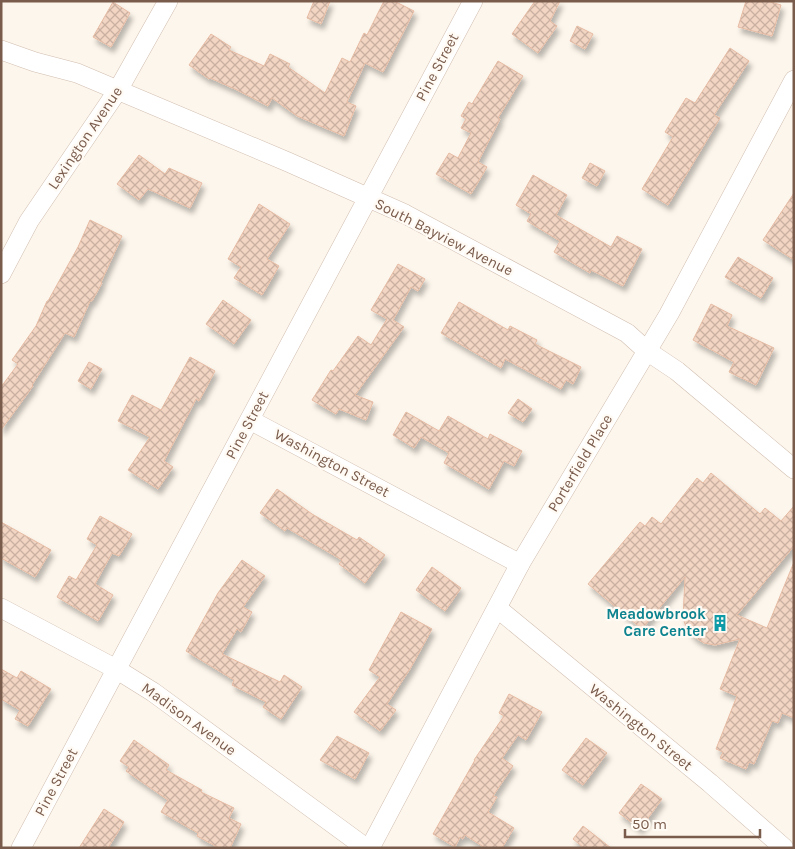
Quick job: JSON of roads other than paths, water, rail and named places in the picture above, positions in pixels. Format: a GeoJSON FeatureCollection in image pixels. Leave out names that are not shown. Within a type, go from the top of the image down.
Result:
{"type":"FeatureCollection","features":[{"type":"Feature","properties":{"kind":"street","name":"Lexington Avenue"},"geometry":{"type":"LineString","coordinates":[[1,274],[29,221],[118,90],[168,1]]}},
{"type":"Feature","properties":{"kind":"street","name":"Pine Street"},"geometry":{"type":"LineString","coordinates":[[21,848],[368,199],[468,3]]}},
{"type":"Feature","properties":{"kind":"street","name":"South Bayview Avenue"},"geometry":{"type":"LineString","coordinates":[[1,50],[35,62],[77,72],[405,214],[627,333],[646,351],[677,371],[794,469]]}},
{"type":"Feature","properties":{"kind":"street","name":"Porterfield Place"},"geometry":{"type":"LineString","coordinates":[[368,848],[520,564],[669,314],[794,80]]}},
{"type":"Feature","properties":{"kind":"street","name":"Washington Street"},"geometry":{"type":"LineString","coordinates":[[250,420],[520,564]]}},
{"type":"Feature","properties":{"kind":"street","name":"Madison Avenue"},"geometry":{"type":"LineString","coordinates":[[1,608],[116,669],[152,692],[368,848]]}},
{"type":"Feature","properties":{"kind":"street","name":"Washington Street"},"geometry":{"type":"LineString","coordinates":[[497,608],[710,783],[784,848]]}},
{"type":"Feature","properties":{"kind":"place","name":"Meadowbrook Care Center"},"geometry":{"type":"Point","coordinates":[720,623]}}]}
